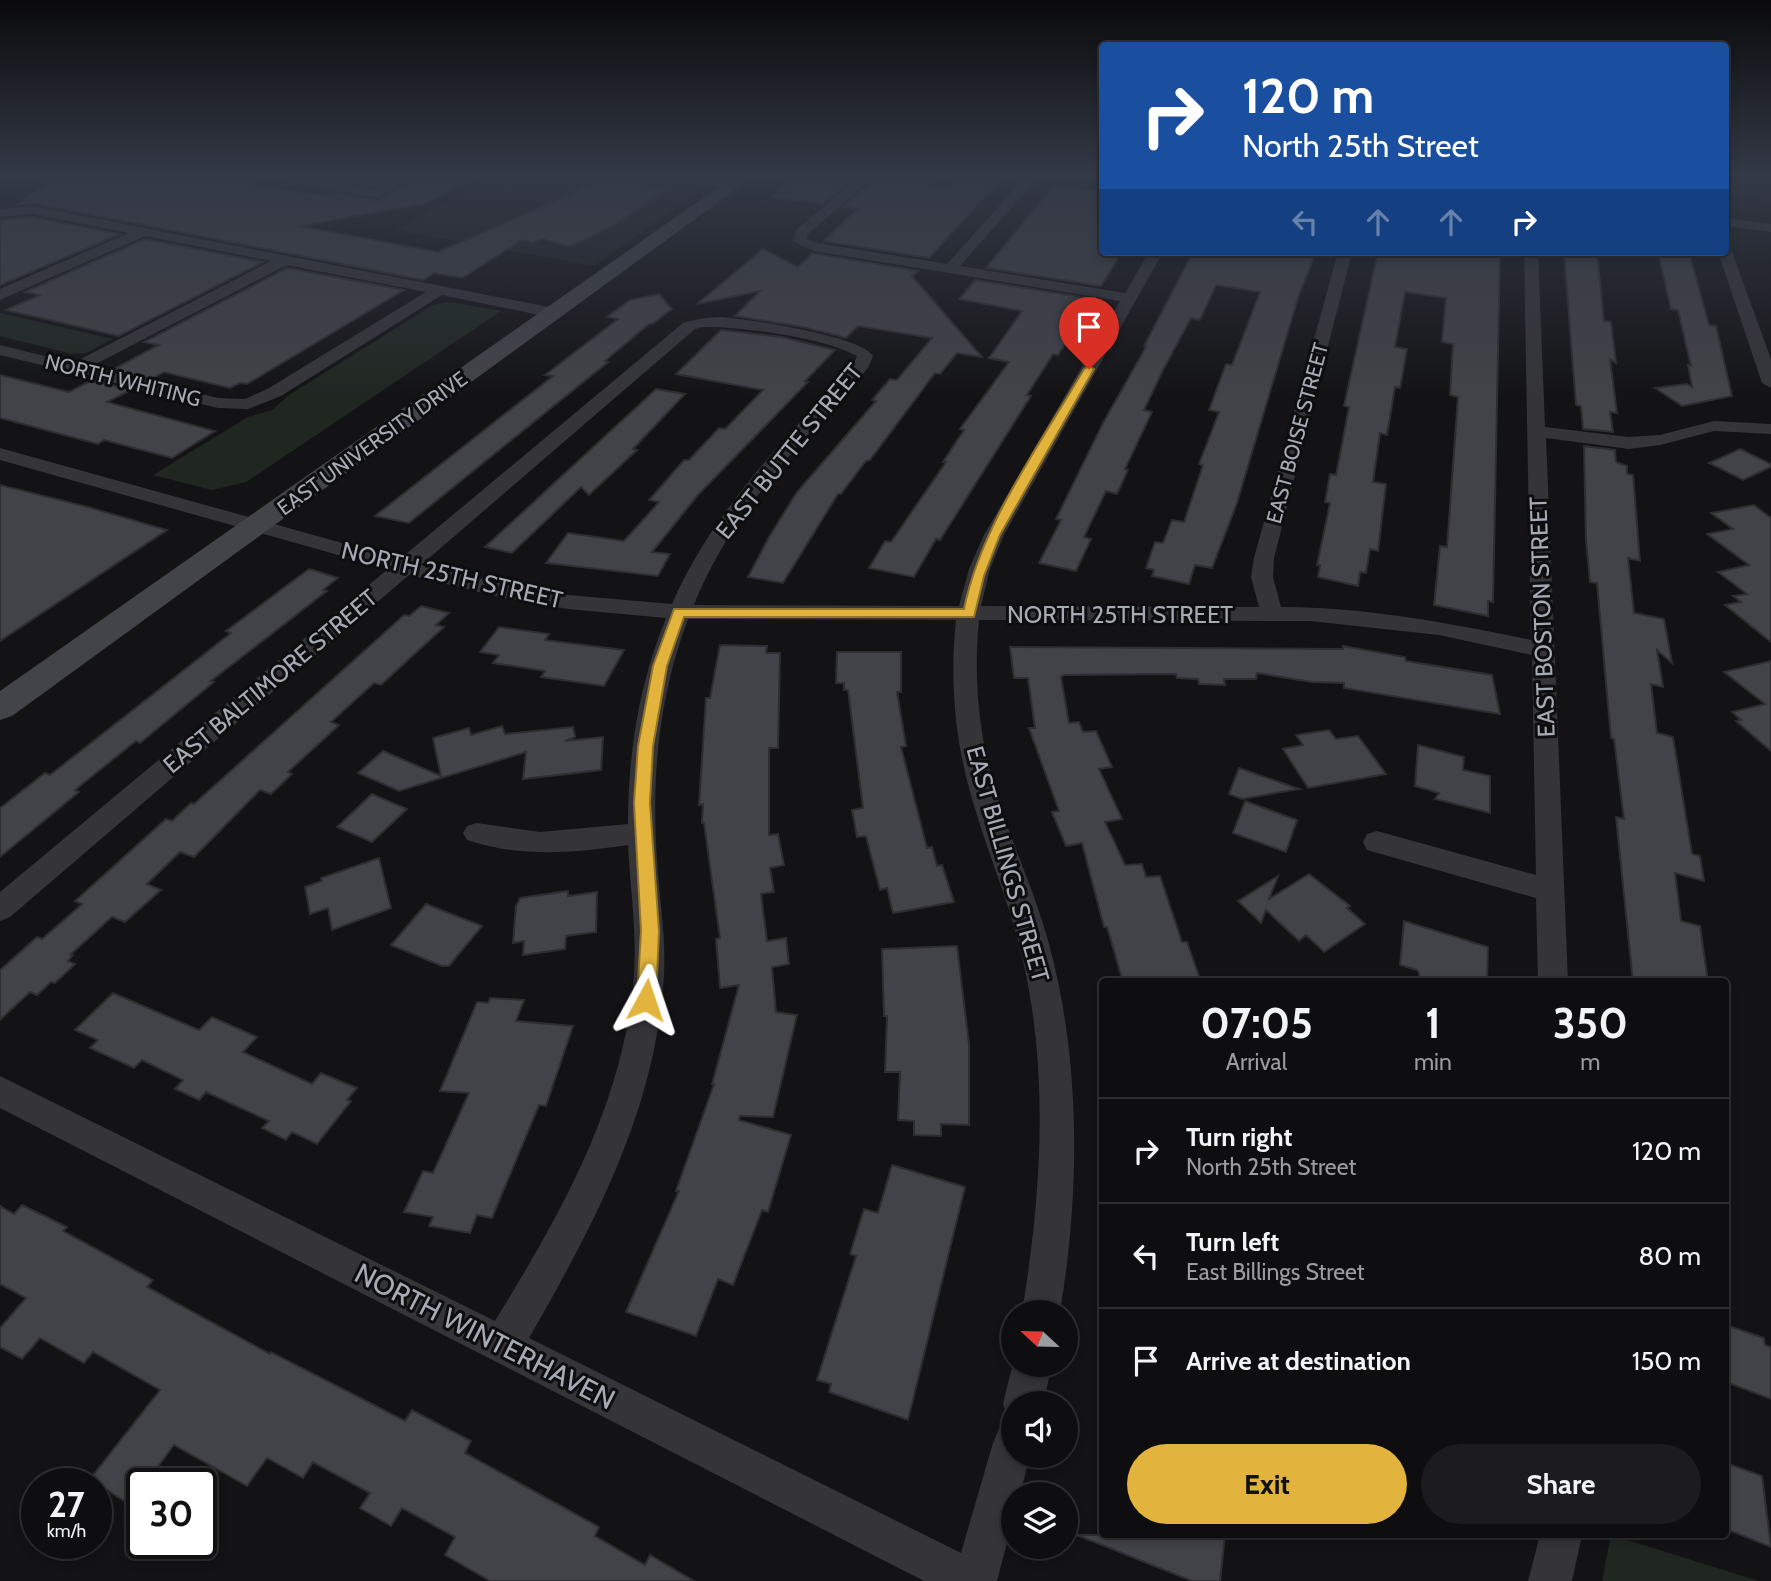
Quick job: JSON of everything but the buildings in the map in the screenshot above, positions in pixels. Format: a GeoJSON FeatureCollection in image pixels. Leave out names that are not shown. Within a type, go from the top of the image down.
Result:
{"type":"FeatureCollection","features":[{"type":"Feature","properties":{"kind":"main road","name":"EAST UNIVERSITY DRIVE"},"geometry":{"type":"LineString","coordinates":[[0,708],[641,251]]}},
{"type":"Feature","properties":{"kind":"street"},"geometry":{"type":"LineString","coordinates":[[0,295],[101,251]]}},
{"type":"Feature","properties":{"kind":"street"},"geometry":{"type":"LineString","coordinates":[[239,251],[554,313]]}},
{"type":"Feature","properties":{"kind":"street"},"geometry":{"type":"LineString","coordinates":[[837,251],[1130,298]]}},
{"type":"Feature","properties":{"kind":"street"},"geometry":{"type":"LineString","coordinates":[[950,269],[966,251]]}},
{"type":"Feature","properties":{"kind":"street","name":"EAST BILLINGS STREET"},"geometry":{"type":"LineString","coordinates":[[1043,1300],[1051,1250],[1057,1175],[1057,1093],[1045,988],[1023,902],[1000,845],[978,774],[968,718],[966,668],[970,614],[977,576],[994,535],[1154,256]]}},
{"type":"Feature","properties":{"kind":"street","name":"EAST BOISE STREET"},"geometry":{"type":"LineString","coordinates":[[1272,614],[1262,577],[1264,558],[1344,256]]}},
{"type":"Feature","properties":{"kind":"street","name":"EAST BOSTON STREET"},"geometry":{"type":"LineString","coordinates":[[1531,256],[1553,978]]}},
{"type":"Feature","properties":{"kind":"street"},"geometry":{"type":"LineString","coordinates":[[1726,256],[1771,383]]}},
{"type":"Feature","properties":{"kind":"street"},"geometry":{"type":"LineString","coordinates":[[75,368],[285,260]]}},
{"type":"Feature","properties":{"kind":"street","name":"NORTH WHITING"},"geometry":{"type":"LineString","coordinates":[[0,349],[218,403],[248,404],[268,396],[440,290]]}},
{"type":"Feature","properties":{"kind":"street","name":"EAST BUTTE STREET"},"geometry":{"type":"LineString","coordinates":[[503,1345],[565,1240],[593,1182],[617,1123],[634,1070],[649,978],[650,931],[642,803],[649,718],[660,666],[679,612],[725,524],[862,364],[865,356],[863,352],[846,345],[726,322],[702,321]]}},
{"type":"Feature","properties":{"kind":"street","name":"EAST BALTIMORE STREET"},"geometry":{"type":"LineString","coordinates":[[0,909],[684,329],[702,321]]}},
{"type":"Feature","properties":{"kind":"street"},"geometry":{"type":"LineString","coordinates":[[1536,431],[1629,443],[1660,440],[1714,426],[1771,429]]}},
{"type":"Feature","properties":{"kind":"street","name":"NORTH 25TH STREET"},"geometry":{"type":"LineString","coordinates":[[0,454],[404,567],[534,597],[603,606],[679,612],[1333,616],[1409,623],[1543,650]]}},
{"type":"Feature","properties":{"kind":"street"},"geometry":{"type":"LineString","coordinates":[[477,833],[513,842],[550,845],[642,833]]}},
{"type":"Feature","properties":{"kind":"street"},"geometry":{"type":"LineString","coordinates":[[1377,842],[1551,891]]}},
{"type":"Feature","properties":{"kind":"street","name":"NORTH WINTERHAVEN"},"geometry":{"type":"LineString","coordinates":[[0,1091],[972,1581]]}},
{"type":"Feature","properties":{"kind":"street"},"geometry":{"type":"LineString","coordinates":[[972,1581],[1006,1468]]}},
{"type":"Feature","properties":{"kind":"street"},"geometry":{"type":"LineString","coordinates":[[1550,1581],[1559,1538]]}},
{"type":"Feature","properties":{"kind":"shaded area"},"geometry":{"type":"Polygon","coordinates":[[[510,251],[616,251],[594,266],[510,251]]]}},
{"type":"Feature","properties":{"kind":"shaded area"},"geometry":{"type":"Polygon","coordinates":[[[450,302],[501,311],[246,482],[212,490],[153,475],[248,417],[272,410],[289,395],[433,305],[450,302]]]}},
{"type":"Feature","properties":{"kind":"shaded area"},"geometry":{"type":"Polygon","coordinates":[[[0,313],[113,339],[86,353],[72,354],[0,336],[0,313]]]}},
{"type":"Feature","properties":{"kind":"shaded area"},"geometry":{"type":"Polygon","coordinates":[[[1610,1538],[1621,1538],[1759,1581],[1602,1581],[1610,1538]]]}},
{"type":"Feature","properties":{"kind":"route"},"geometry":{"type":"LineString","coordinates":[[646,1000],[650,931],[643,861],[642,803],[646,746],[654,690],[679,612],[970,614],[977,576],[994,535],[1089,369]]}}]}
